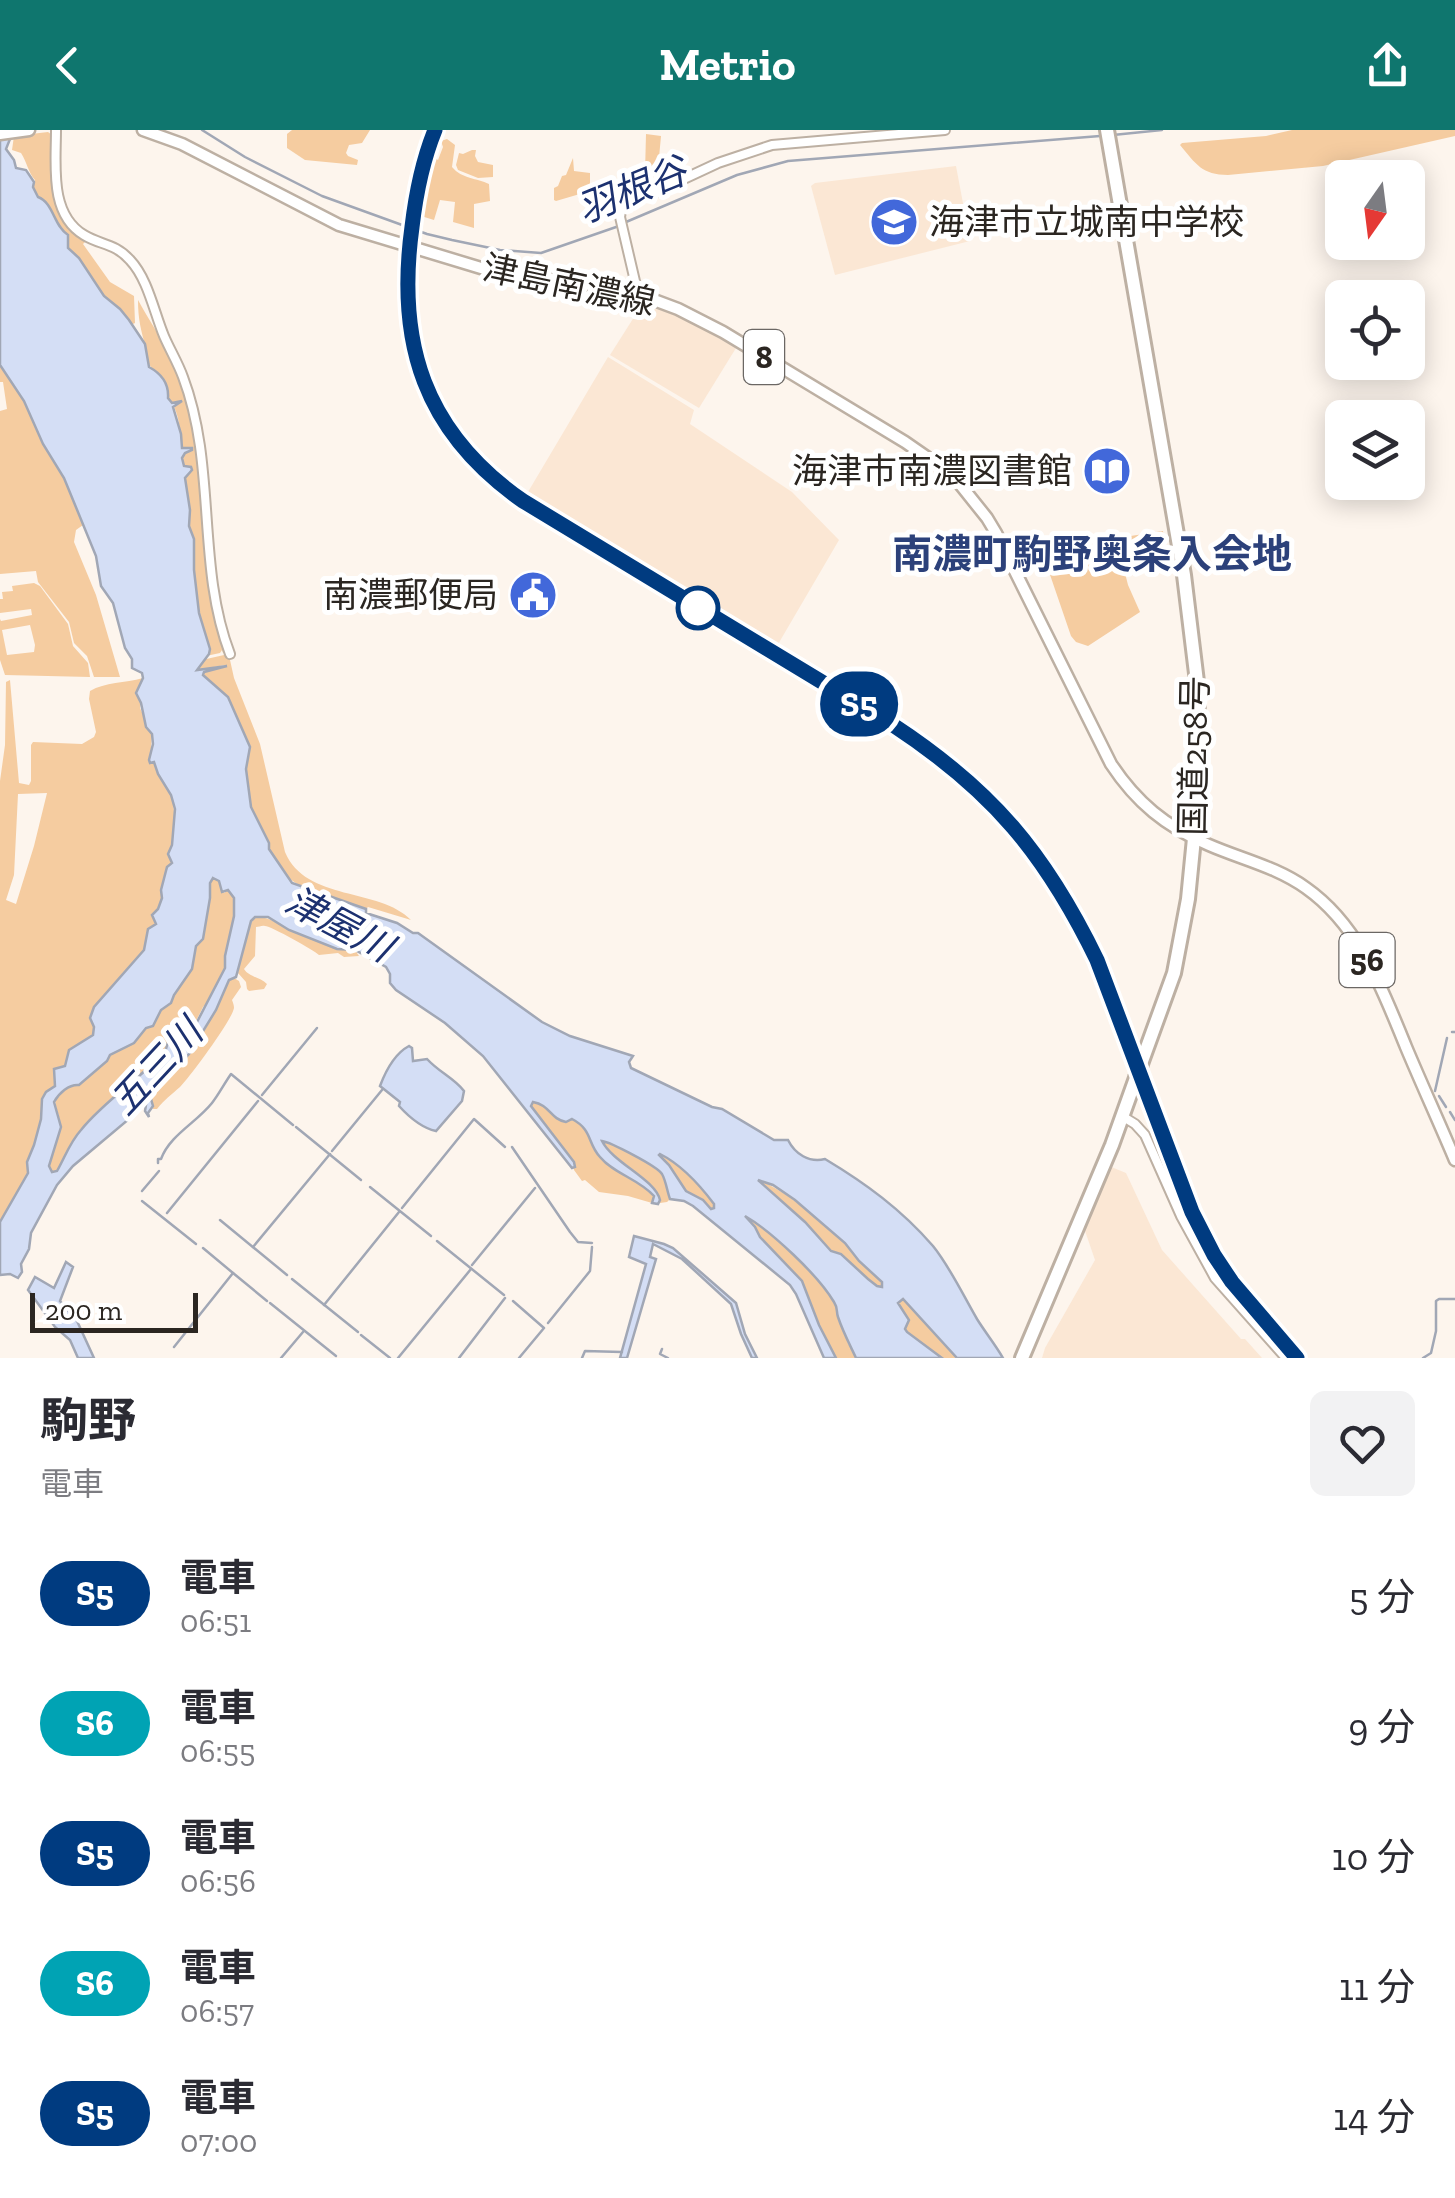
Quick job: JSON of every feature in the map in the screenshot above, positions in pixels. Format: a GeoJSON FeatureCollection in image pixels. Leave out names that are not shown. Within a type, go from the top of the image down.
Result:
{"type":"FeatureCollection","features":[{"type":"Feature","properties":{"kind":"highway","name":"国道258号"},"geometry":{"type":"LineString","coordinates":[[1023,1357],[1112,1144],[1174,973],[1194,839],[1199,751],[1192,635],[1107,130]]}},
{"type":"Feature","properties":{"kind":"main road"},"geometry":{"type":"LineString","coordinates":[[0,134],[29,130]]}},
{"type":"Feature","properties":{"kind":"main road","name":"津島南濃線"},"geometry":{"type":"LineString","coordinates":[[143,130],[182,144],[339,225],[482,268],[638,294],[678,309],[905,442],[959,483],[996,532],[1118,775],[1144,806],[1194,839]]}},
{"type":"Feature","properties":{"kind":"main road","name":"56"},"geometry":{"type":"LineString","coordinates":[[1194,839],[1288,877],[1339,918],[1369,962],[1455,1160]]}},
{"type":"Feature","properties":{"kind":"street"},"geometry":{"type":"LineString","coordinates":[[56,130],[58,196],[66,218],[83,235],[111,244],[138,270],[190,396],[204,470],[213,590],[230,654]]}},
{"type":"Feature","properties":{"kind":"street"},"geometry":{"type":"LineString","coordinates":[[638,294],[620,218],[621,210],[630,204],[718,163],[772,146],[946,130]]}},
{"type":"Feature","properties":{"kind":"street"},"geometry":{"type":"LineString","coordinates":[[1122,1116],[1145,1135],[1180,1216],[1214,1278],[1286,1358]]}},
{"type":"Feature","properties":{"kind":"shaded area"},"geometry":{"type":"Polygon","coordinates":[[[292,130],[370,130],[362,143],[349,145],[346,153],[358,160],[357,165],[305,160],[287,148],[287,134],[292,130]]]}},
{"type":"Feature","properties":{"kind":"shaded area"},"geometry":{"type":"Polygon","coordinates":[[[436,130],[443,130],[432,156],[438,160],[441,141],[447,139],[455,145],[452,167],[489,184],[490,201],[474,204],[474,228],[453,222],[455,202],[440,200],[434,220],[416,211],[424,166],[436,130]]]}},
{"type":"Feature","properties":{"kind":"shaded area"},"geometry":{"type":"Polygon","coordinates":[[[1292,130],[1455,130],[1455,136],[1349,160],[1325,160],[1323,166],[1228,175],[1206,171],[1180,145],[1292,130]]]}},
{"type":"Feature","properties":{"kind":"shaded area"},"geometry":{"type":"Polygon","coordinates":[[[48,132],[52,135],[55,195],[87,240],[83,244],[110,282],[134,296],[135,323],[131,325],[68,248],[69,237],[38,197],[33,187],[35,180],[23,156],[12,150],[14,136],[48,132]]]}},
{"type":"Feature","properties":{"kind":"shaded area"},"geometry":{"type":"Polygon","coordinates":[[[646,134],[661,136],[658,168],[645,173],[646,134]]]}},
{"type":"Feature","properties":{"kind":"shaded area"},"geometry":{"type":"Polygon","coordinates":[[[476,150],[478,162],[493,165],[493,177],[478,178],[458,170],[459,153],[476,150]]]}},
{"type":"Feature","properties":{"kind":"shaded area"},"geometry":{"type":"Polygon","coordinates":[[[573,158],[574,171],[590,173],[590,191],[556,201],[554,188],[566,175],[573,158]]]}},
{"type":"Feature","properties":{"kind":"shaded area"},"geometry":{"type":"Polygon","coordinates":[[[678,160],[682,176],[647,192],[642,177],[645,173],[678,160]]]}},
{"type":"Feature","properties":{"kind":"shaded area","name":"海津市立城南中学校"},"geometry":{"type":"Polygon","coordinates":[[[956,166],[970,241],[835,275],[811,186],[956,166]]]}},
{"type":"Feature","properties":{"kind":"shaded area"},"geometry":{"type":"Polygon","coordinates":[[[138,300],[175,364],[187,396],[199,463],[207,567],[226,652],[223,653],[222,650],[206,656],[210,648],[199,613],[185,478],[191,471],[182,458],[188,449],[181,448],[179,421],[167,386],[147,360],[138,300]]]}},
{"type":"Feature","properties":{"kind":"shaded area"},"geometry":{"type":"Polygon","coordinates":[[[643,303],[689,320],[736,348],[699,408],[610,355],[643,303]]]}},
{"type":"Feature","properties":{"kind":"shaded area"},"geometry":{"type":"Polygon","coordinates":[[[608,357],[694,410],[690,424],[792,492],[839,540],[777,646],[717,606],[525,497],[608,357]]]}},
{"type":"Feature","properties":{"kind":"shaded area"},"geometry":{"type":"Polygon","coordinates":[[[0,365],[24,401],[64,478],[83,525],[76,530],[74,542],[96,595],[120,677],[94,677],[87,656],[74,643],[69,622],[38,582],[36,571],[0,574],[0,411],[7,409],[0,365]]]}},
{"type":"Feature","properties":{"kind":"shaded area"},"geometry":{"type":"Polygon","coordinates":[[[1163,531],[1167,559],[1128,563],[1124,537],[1163,531]]]}},
{"type":"Feature","properties":{"kind":"shaded area"},"geometry":{"type":"Polygon","coordinates":[[[1121,557],[1140,612],[1088,646],[1076,642],[1047,566],[1121,557]]]}},
{"type":"Feature","properties":{"kind":"shaded area"},"geometry":{"type":"Polygon","coordinates":[[[12,586],[40,586],[68,624],[73,646],[88,663],[90,677],[5,675],[0,660],[0,619],[32,615],[31,609],[0,613],[2,592],[13,591],[12,586]],[[30,625],[2,630],[7,655],[34,652],[30,625]]]}},
{"type":"Feature","properties":{"kind":"shaded area"},"geometry":{"type":"Polygon","coordinates":[[[224,655],[230,660],[260,744],[285,852],[295,868],[326,887],[381,902],[411,920],[321,896],[281,870],[251,807],[246,769],[250,747],[228,697],[203,675],[226,667],[197,670],[202,660],[224,655]]]}},
{"type":"Feature","properties":{"kind":"shaded area"},"geometry":{"type":"Polygon","coordinates":[[[143,678],[140,708],[152,734],[150,762],[154,761],[173,805],[173,863],[145,950],[119,978],[93,1036],[69,1050],[65,1066],[54,1070],[55,1086],[42,1099],[41,1119],[27,1161],[28,1173],[0,1222],[0,781],[6,682],[10,680],[19,783],[29,785],[33,742],[82,744],[96,732],[90,691],[143,678]],[[47,793],[18,794],[14,875],[6,900],[16,904],[47,793]]]}},
{"type":"Feature","properties":{"kind":"shaded area"},"geometry":{"type":"Polygon","coordinates":[[[214,878],[224,893],[228,890],[234,898],[234,916],[225,968],[211,999],[195,1023],[168,1042],[158,1059],[90,1120],[57,1171],[52,1172],[50,1164],[60,1128],[55,1098],[73,1084],[81,1083],[110,1055],[134,1043],[171,1003],[192,969],[196,946],[203,939],[210,883],[214,878]]]}},
{"type":"Feature","properties":{"kind":"shaded area"},"geometry":{"type":"Polygon","coordinates":[[[255,917],[270,919],[323,944],[355,950],[359,956],[319,955],[275,930],[256,927],[255,956],[244,969],[267,984],[264,989],[249,991],[238,973],[247,930],[255,917]]]}},
{"type":"Feature","properties":{"kind":"shaded area"},"geometry":{"type":"Polygon","coordinates":[[[234,978],[241,987],[232,1000],[234,1008],[226,1024],[185,1081],[153,1109],[150,1087],[157,1088],[197,1043],[229,980],[234,978]]]}},
{"type":"Feature","properties":{"kind":"shaded area"},"geometry":{"type":"Polygon","coordinates":[[[534,1101],[545,1105],[555,1118],[577,1121],[589,1131],[597,1155],[646,1188],[654,1197],[652,1203],[599,1192],[582,1181],[572,1160],[532,1109],[534,1101]]]}},
{"type":"Feature","properties":{"kind":"shaded area"},"geometry":{"type":"Polygon","coordinates":[[[604,1140],[659,1171],[670,1199],[660,1203],[636,1173],[605,1147],[604,1140]]]}},
{"type":"Feature","properties":{"kind":"shaded area"},"geometry":{"type":"Polygon","coordinates":[[[660,1154],[690,1176],[714,1208],[682,1186],[660,1154]]]}},
{"type":"Feature","properties":{"kind":"shaded area"},"geometry":{"type":"Polygon","coordinates":[[[1109,1166],[1126,1173],[1162,1250],[1262,1358],[1042,1358],[1095,1260],[1084,1228],[1109,1166]]]}},
{"type":"Feature","properties":{"kind":"shaded area"},"geometry":{"type":"Polygon","coordinates":[[[757,1179],[791,1198],[824,1224],[882,1282],[882,1287],[841,1254],[831,1251],[757,1179]]]}},
{"type":"Feature","properties":{"kind":"shaded area"},"geometry":{"type":"Polygon","coordinates":[[[744,1215],[780,1242],[822,1285],[837,1307],[856,1358],[836,1358],[802,1281],[744,1215]]]}},
{"type":"Feature","properties":{"kind":"shaded area"},"geometry":{"type":"Polygon","coordinates":[[[903,1298],[957,1358],[942,1358],[907,1332],[909,1320],[897,1302],[903,1298]]]}},
{"type":"Feature","properties":{"kind":"water"},"geometry":{"type":"Polygon","coordinates":[[[0,132],[10,139],[6,149],[16,168],[26,170],[38,197],[68,235],[68,248],[145,344],[149,367],[164,380],[168,398],[172,403],[182,401],[173,407],[182,448],[192,448],[182,458],[184,466],[192,470],[185,478],[189,526],[194,539],[199,613],[210,649],[197,670],[227,666],[203,675],[228,697],[250,747],[246,769],[251,807],[269,849],[292,883],[366,909],[366,913],[418,933],[542,1022],[570,1036],[633,1056],[631,1068],[722,1109],[774,1140],[788,1140],[803,1156],[825,1159],[854,1178],[895,1209],[933,1246],[1003,1358],[957,1358],[903,1299],[898,1303],[909,1320],[905,1329],[942,1358],[856,1358],[827,1291],[793,1254],[745,1216],[802,1281],[836,1358],[824,1358],[790,1285],[693,1206],[670,1199],[658,1170],[602,1141],[657,1192],[658,1204],[652,1203],[654,1196],[648,1190],[606,1163],[579,1123],[556,1118],[533,1102],[531,1106],[574,1162],[572,1168],[483,1056],[445,1023],[396,990],[386,967],[355,950],[337,949],[289,930],[268,917],[251,921],[236,977],[229,980],[189,1054],[157,1088],[150,1087],[153,1106],[149,1117],[145,1111],[147,1099],[141,1097],[129,1119],[73,1166],[57,1185],[31,1233],[18,1278],[0,1275],[0,1222],[28,1173],[27,1162],[41,1119],[42,1099],[55,1086],[54,1069],[65,1066],[69,1050],[93,1035],[90,1018],[94,1007],[144,950],[148,929],[156,924],[152,915],[158,909],[167,867],[172,863],[168,854],[175,809],[154,762],[149,760],[152,734],[146,727],[136,693],[142,673],[132,668],[113,603],[101,586],[96,556],[64,478],[24,401],[0,365],[0,132]],[[213,878],[203,939],[196,946],[192,969],[171,1003],[134,1043],[110,1055],[79,1085],[65,1090],[54,1102],[61,1127],[49,1166],[52,1172],[57,1171],[90,1120],[158,1059],[168,1042],[197,1022],[225,968],[234,916],[234,898],[228,890],[222,892],[219,881],[213,878]],[[659,1155],[686,1191],[714,1208],[690,1176],[659,1155]],[[758,1180],[831,1251],[841,1254],[882,1287],[882,1282],[845,1243],[795,1200],[758,1180]]]}},
{"type":"Feature","properties":{"kind":"water"},"geometry":{"type":"Polygon","coordinates":[[[409,1046],[413,1061],[427,1059],[464,1091],[462,1101],[436,1131],[411,1118],[399,1106],[400,1102],[380,1086],[391,1063],[409,1046]]]}},
{"type":"Feature","properties":{"kind":"water"},"geometry":{"type":"Polygon","coordinates":[[[634,1236],[673,1248],[736,1303],[757,1358],[752,1358],[731,1304],[682,1259],[653,1244],[650,1257],[656,1259],[627,1358],[620,1358],[646,1264],[629,1257],[634,1236]]]}},
{"type":"Feature","properties":{"kind":"water"},"geometry":{"type":"Polygon","coordinates":[[[66,1262],[73,1267],[60,1301],[77,1321],[94,1358],[78,1358],[70,1340],[55,1327],[28,1290],[35,1277],[54,1288],[66,1262]]]}},
{"type":"Feature","properties":{"kind":"waterway","name":"羽根谷"},"geometry":{"type":"LineString","coordinates":[[202,130],[322,196],[452,240],[541,253],[619,226]]}},
{"type":"Feature","properties":{"kind":"waterway","name":"羽根谷"},"geometry":{"type":"LineString","coordinates":[[1113,135],[1162,130]]}},
{"type":"Feature","properties":{"kind":"waterway","name":"羽根谷"},"geometry":{"type":"LineString","coordinates":[[626,222],[737,175],[788,161],[1100,136]]}},
{"type":"Feature","properties":{"kind":"waterway"},"geometry":{"type":"LineString","coordinates":[[262,1095],[317,1028]]}},
{"type":"Feature","properties":{"kind":"waterway"},"geometry":{"type":"LineString","coordinates":[[1435,1091],[1447,1038]]}},
{"type":"Feature","properties":{"kind":"waterway"},"geometry":{"type":"LineString","coordinates":[[158,1163],[171,1143],[212,1103],[231,1074],[293,1125]]}},
{"type":"Feature","properties":{"kind":"waterway"},"geometry":{"type":"LineString","coordinates":[[332,1151],[382,1090]]}},
{"type":"Feature","properties":{"kind":"waterway"},"geometry":{"type":"LineString","coordinates":[[1439,1096],[1446,1107]]}},
{"type":"Feature","properties":{"kind":"waterway"},"geometry":{"type":"LineString","coordinates":[[167,1213],[258,1101]]}},
{"type":"Feature","properties":{"kind":"waterway"},"geometry":{"type":"LineString","coordinates":[[1450,1112],[1455,1120]]}},
{"type":"Feature","properties":{"kind":"waterway"},"geometry":{"type":"LineString","coordinates":[[402,1208],[474,1119],[505,1147]]}},
{"type":"Feature","properties":{"kind":"waterway"},"geometry":{"type":"LineString","coordinates":[[296,1127],[361,1180]]}},
{"type":"Feature","properties":{"kind":"waterway"},"geometry":{"type":"LineString","coordinates":[[512,1147],[578,1242],[592,1243]]}},
{"type":"Feature","properties":{"kind":"waterway"},"geometry":{"type":"LineString","coordinates":[[253,1247],[330,1154]]}},
{"type":"Feature","properties":{"kind":"waterway"},"geometry":{"type":"LineString","coordinates":[[142,1191],[159,1171]]}},
{"type":"Feature","properties":{"kind":"waterway"},"geometry":{"type":"LineString","coordinates":[[370,1187],[431,1236]]}},
{"type":"Feature","properties":{"kind":"waterway"},"geometry":{"type":"LineString","coordinates":[[472,1265],[535,1188]]}},
{"type":"Feature","properties":{"kind":"waterway"},"geometry":{"type":"LineString","coordinates":[[142,1201],[196,1244]]}},
{"type":"Feature","properties":{"kind":"waterway"},"geometry":{"type":"LineString","coordinates":[[324,1305],[399,1212]]}},
{"type":"Feature","properties":{"kind":"waterway"},"geometry":{"type":"LineString","coordinates":[[220,1220],[287,1275]]}},
{"type":"Feature","properties":{"kind":"waterway"},"geometry":{"type":"LineString","coordinates":[[437,1241],[504,1295]]}},
{"type":"Feature","properties":{"kind":"waterway"},"geometry":{"type":"LineString","coordinates":[[548,1323],[590,1271],[592,1247]]}},
{"type":"Feature","properties":{"kind":"waterway"},"geometry":{"type":"LineString","coordinates":[[174,1347],[233,1273],[203,1248]]}},
{"type":"Feature","properties":{"kind":"waterway"},"geometry":{"type":"LineString","coordinates":[[398,1358],[471,1269]]}},
{"type":"Feature","properties":{"kind":"waterway"},"geometry":{"type":"LineString","coordinates":[[233,1273],[267,1301]]}},
{"type":"Feature","properties":{"kind":"waterway"},"geometry":{"type":"LineString","coordinates":[[292,1279],[358,1332]]}},
{"type":"Feature","properties":{"kind":"waterway"},"geometry":{"type":"LineString","coordinates":[[459,1358],[505,1298]]}},
{"type":"Feature","properties":{"kind":"waterway"},"geometry":{"type":"LineString","coordinates":[[1423,1358],[1431,1353],[1436,1301],[1455,1299]]}},
{"type":"Feature","properties":{"kind":"waterway"},"geometry":{"type":"LineString","coordinates":[[513,1301],[544,1328],[519,1358]]}},
{"type":"Feature","properties":{"kind":"waterway"},"geometry":{"type":"LineString","coordinates":[[270,1303],[336,1356]]}},
{"type":"Feature","properties":{"kind":"waterway"},"geometry":{"type":"LineString","coordinates":[[281,1358],[303,1332]]}},
{"type":"Feature","properties":{"kind":"waterway"},"geometry":{"type":"LineString","coordinates":[[361,1335],[390,1358]]}},
{"type":"Feature","properties":{"kind":"waterway"},"geometry":{"type":"LineString","coordinates":[[662,1349],[660,1354],[668,1358]]}},
{"type":"Feature","properties":{"kind":"waterway"},"geometry":{"type":"LineString","coordinates":[[582,1358],[585,1351],[622,1352]]}},
{"type":"Feature","properties":{"kind":"railway"},"geometry":{"type":"LineString","coordinates":[[435,130],[418,190],[408,269],[414,346],[424,381],[440,414],[489,474],[523,501],[893,725],[959,774],[1013,827],[1057,887],[1097,960],[1192,1211],[1213,1255],[1297,1358]]}},
{"type":"Feature","properties":{"kind":"train","name":"S5"},"geometry":{"type":"LineString","coordinates":[[435,130],[418,186],[408,254],[407,298],[415,356],[436,410],[489,475],[523,501],[927,747],[1003,814],[1051,874],[1078,920],[1097,960],[1192,1212],[1214,1255],[1297,1358]]}},
{"type":"Feature","properties":{"kind":"place","name":"海津市立城南中学校"},"geometry":{"type":"Point","coordinates":[894,222]}},
{"type":"Feature","properties":{"kind":"place","name":"海津市南濃図書館"},"geometry":{"type":"Point","coordinates":[1107,471]}},
{"type":"Feature","properties":{"kind":"place","name":"南濃郵便局"},"geometry":{"type":"Point","coordinates":[533,595]}},
{"type":"Feature","properties":{"kind":"district","name":"南濃町駒野奥条入会地"},"geometry":{"type":"Point","coordinates":[1092,554]}},
{"type":"Feature","properties":{"kind":"water label","name":"津屋川"},"geometry":{"type":"Point","coordinates":[339,924]}},
{"type":"Feature","properties":{"kind":"water label","name":"五三川"},"geometry":{"type":"Point","coordinates":[156,1067]}}]}
